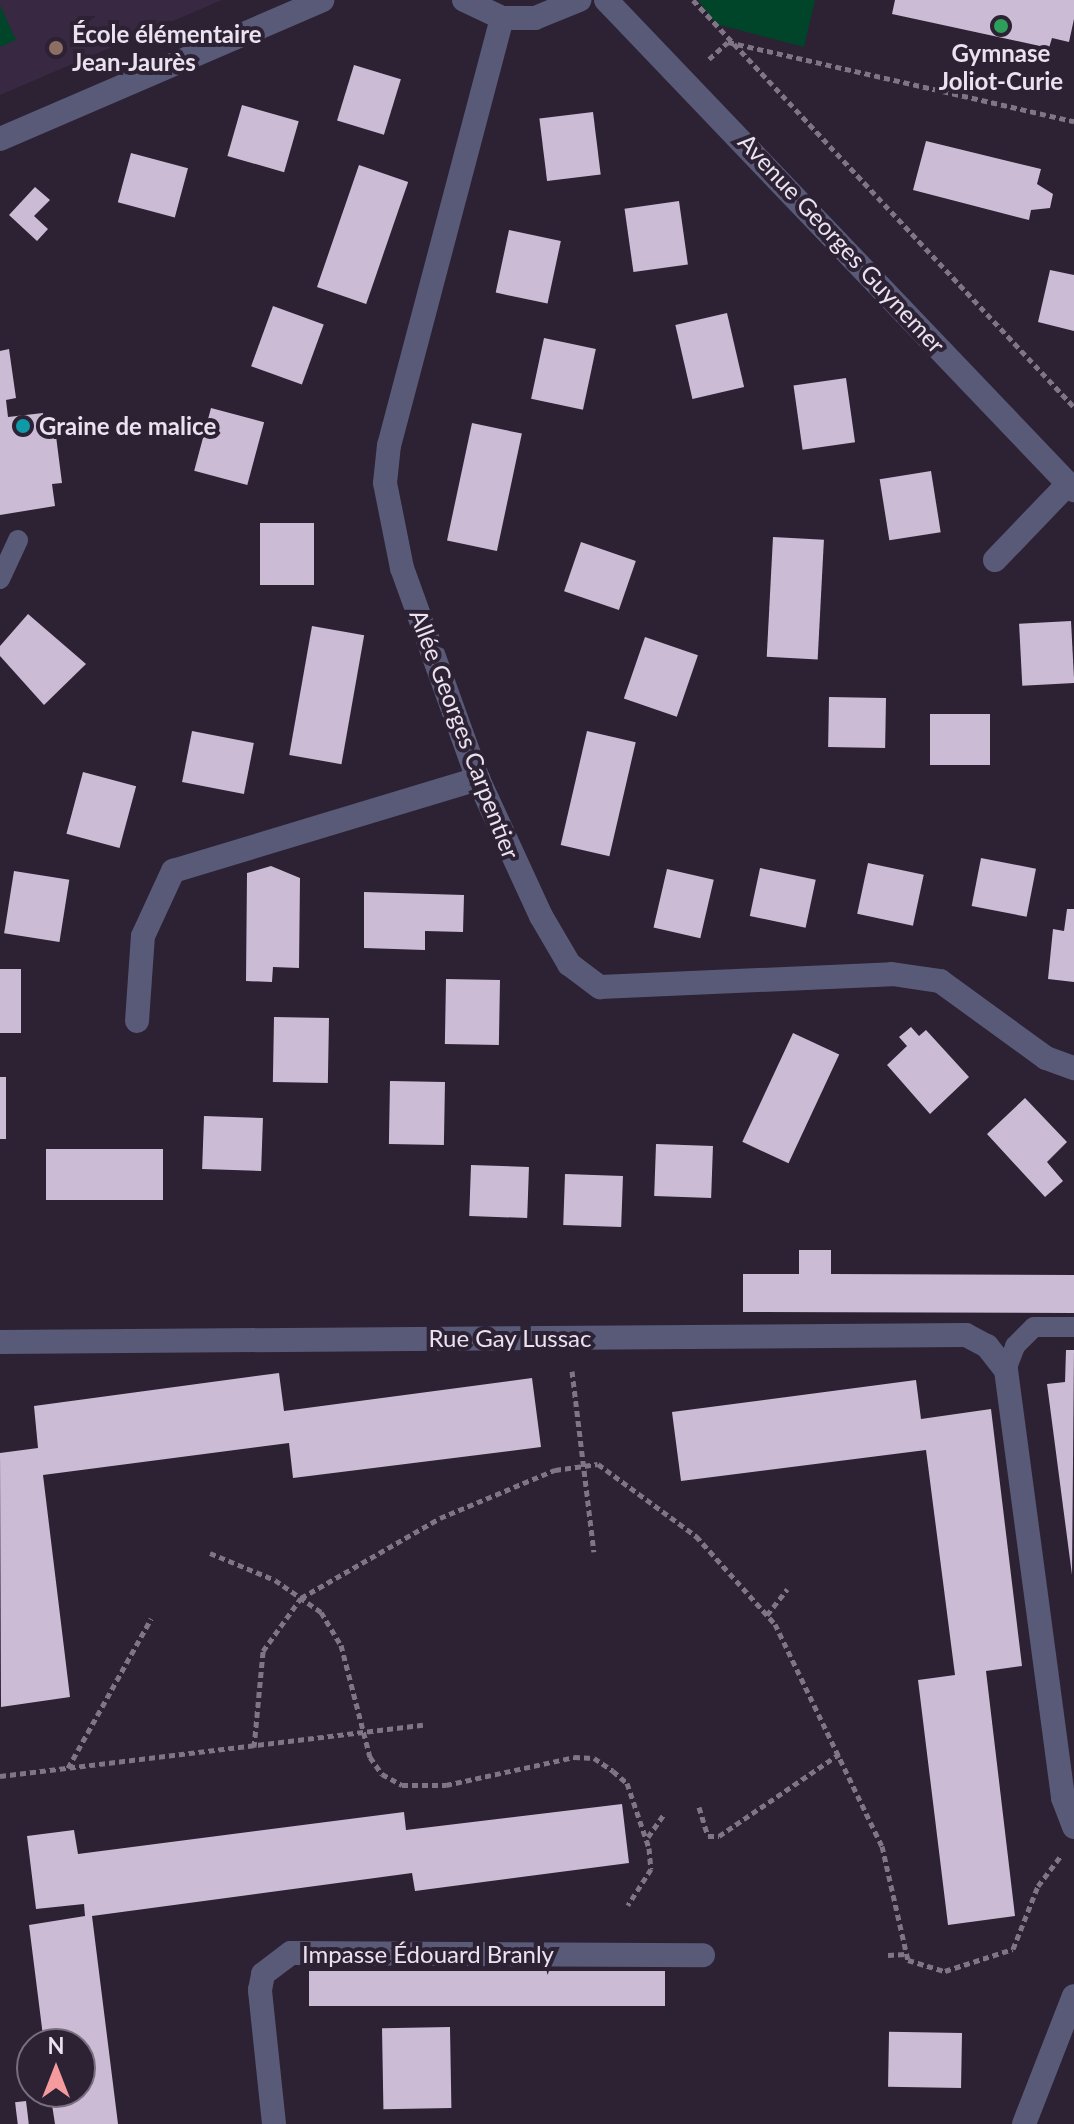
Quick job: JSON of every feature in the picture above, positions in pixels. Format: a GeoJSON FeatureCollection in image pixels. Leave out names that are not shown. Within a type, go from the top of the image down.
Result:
{"type":"FeatureCollection","features":[{"type":"Feature","properties":{"kind":"street"},"geometry":{"type":"LineString","coordinates":[[0,139],[322,0]]}},
{"type":"Feature","properties":{"kind":"street"},"geometry":{"type":"LineString","coordinates":[[464,0],[502,18],[535,18],[579,0]]}},
{"type":"Feature","properties":{"kind":"street","name":"Avenue Georges Guynemer"},"geometry":{"type":"LineString","coordinates":[[606,0],[688,79],[1071,487]]}},
{"type":"Feature","properties":{"kind":"street","name":"Allée Georges Carpentier"},"geometry":{"type":"LineString","coordinates":[[502,18],[389,445],[385,483],[402,568],[478,779],[541,916],[584,980],[600,987],[892,974],[940,981],[1046,1058],[1074,1068]]}},
{"type":"Feature","properties":{"kind":"street"},"geometry":{"type":"LineString","coordinates":[[995,560],[1071,487]]}},
{"type":"Feature","properties":{"kind":"street"},"geometry":{"type":"LineString","coordinates":[[137,1021],[143,936],[173,871],[478,779]]}},
{"type":"Feature","properties":{"kind":"street","name":"Rue Gay Lussac"},"geometry":{"type":"LineString","coordinates":[[0,1342],[966,1335],[987,1346],[1006,1370]]}},
{"type":"Feature","properties":{"kind":"street"},"geometry":{"type":"LineString","coordinates":[[1006,1370],[1063,1798],[1074,1827]]}},
{"type":"Feature","properties":{"kind":"street","name":"Impasse Édouard Branly"},"geometry":{"type":"LineString","coordinates":[[274,2124],[260,1990],[263,1974],[291,1953],[703,1955]]}},
{"type":"Feature","properties":{"kind":"street"},"geometry":{"type":"LineString","coordinates":[[1024,2124],[1074,1996]]}},
{"type":"Feature","properties":{"kind":"lane"},"geometry":{"type":"LineString","coordinates":[[0,579],[18,540]]}},
{"type":"Feature","properties":{"kind":"lane"},"geometry":{"type":"LineString","coordinates":[[1006,1370],[1015,1346],[1034,1327],[1074,1327]]}},
{"type":"Feature","properties":{"kind":"path"},"geometry":{"type":"LineString","coordinates":[[693,0],[728,42],[1074,407]]}},
{"type":"Feature","properties":{"kind":"path"},"geometry":{"type":"LineString","coordinates":[[688,79],[728,42]]}},
{"type":"Feature","properties":{"kind":"path"},"geometry":{"type":"LineString","coordinates":[[728,42],[1074,121]]}},
{"type":"Feature","properties":{"kind":"path"},"geometry":{"type":"LineString","coordinates":[[569,1338],[594,1552]]}},
{"type":"Feature","properties":{"kind":"path"},"geometry":{"type":"LineString","coordinates":[[254,1747],[263,1651],[301,1598],[440,1518],[582,1464],[598,1464],[668,1513],[767,1615],[842,1752],[882,1846],[906,1954],[922,1968],[945,1971],[1013,1949],[1038,1886],[1065,1851]]}},
{"type":"Feature","properties":{"kind":"path"},"geometry":{"type":"LineString","coordinates":[[210,1553],[301,1598],[321,1612],[341,1645],[367,1733],[370,1757],[402,1785],[446,1785],[594,1758],[627,1783],[647,1838],[651,1869],[628,1905]]}},
{"type":"Feature","properties":{"kind":"path"},"geometry":{"type":"LineString","coordinates":[[767,1615],[787,1589]]}},
{"type":"Feature","properties":{"kind":"path"},"geometry":{"type":"LineString","coordinates":[[67,1769],[151,1619]]}},
{"type":"Feature","properties":{"kind":"path"},"geometry":{"type":"LineString","coordinates":[[0,1776],[423,1725]]}},
{"type":"Feature","properties":{"kind":"path"},"geometry":{"type":"LineString","coordinates":[[699,1807],[708,1836],[719,1836],[842,1752]]}},
{"type":"Feature","properties":{"kind":"path"},"geometry":{"type":"LineString","coordinates":[[647,1838],[665,1813]]}},
{"type":"Feature","properties":{"kind":"path"},"geometry":{"type":"LineString","coordinates":[[888,1955],[906,1954]]}},
{"type":"Feature","properties":{"kind":"shaded area","name":"École élémentaire Jean-Jaurès"},"geometry":{"type":"Polygon","coordinates":[[[0,0],[222,0],[0,95],[0,0]]]}},
{"type":"Feature","properties":{"kind":"green space"},"geometry":{"type":"Polygon","coordinates":[[[698,0],[815,0],[804,47],[716,24],[698,0]]]}},
{"type":"Feature","properties":{"kind":"green space"},"geometry":{"type":"Polygon","coordinates":[[[0,5],[16,40],[0,47],[0,5]]]}},
{"type":"Feature","properties":{"kind":"building","name":"Gymnase Joliot-Curie"},"geometry":{"type":"Polygon","coordinates":[[[895,0],[1074,0],[1074,19],[1069,42],[1052,38],[1049,48],[892,14],[895,0]]]}},
{"type":"Feature","properties":{"kind":"building"},"geometry":{"type":"Polygon","coordinates":[[[354,65],[401,79],[384,135],[337,120],[354,65]]]}},
{"type":"Feature","properties":{"kind":"building"},"geometry":{"type":"Polygon","coordinates":[[[242,105],[299,121],[284,172],[227,156],[242,105]]]}},
{"type":"Feature","properties":{"kind":"building"},"geometry":{"type":"Polygon","coordinates":[[[593,112],[601,175],[547,181],[539,119],[593,112]]]}},
{"type":"Feature","properties":{"kind":"building"},"geometry":{"type":"Polygon","coordinates":[[[926,141],[1041,169],[1037,184],[1053,194],[1050,208],[1031,210],[1029,220],[913,190],[926,141]]]}},
{"type":"Feature","properties":{"kind":"building"},"geometry":{"type":"Polygon","coordinates":[[[131,153],[188,168],[175,218],[118,202],[131,153]]]}},
{"type":"Feature","properties":{"kind":"building"},"geometry":{"type":"Polygon","coordinates":[[[359,165],[408,182],[366,304],[317,287],[359,165]]]}},
{"type":"Feature","properties":{"kind":"building"},"geometry":{"type":"Polygon","coordinates":[[[35,187],[50,200],[34,216],[48,229],[37,241],[9,215],[35,187]]]}},
{"type":"Feature","properties":{"kind":"building"},"geometry":{"type":"Polygon","coordinates":[[[679,201],[688,264],[633,272],[625,209],[679,201]]]}},
{"type":"Feature","properties":{"kind":"building"},"geometry":{"type":"Polygon","coordinates":[[[509,230],[561,241],[548,304],[496,293],[509,230]]]}},
{"type":"Feature","properties":{"kind":"building"},"geometry":{"type":"Polygon","coordinates":[[[1050,270],[1074,275],[1074,331],[1038,322],[1050,270]]]}},
{"type":"Feature","properties":{"kind":"building"},"geometry":{"type":"Polygon","coordinates":[[[273,306],[324,324],[302,385],[251,366],[273,306]]]}},
{"type":"Feature","properties":{"kind":"building"},"geometry":{"type":"Polygon","coordinates":[[[727,313],[744,387],[692,399],[675,325],[727,313]]]}},
{"type":"Feature","properties":{"kind":"building"},"geometry":{"type":"Polygon","coordinates":[[[544,338],[596,349],[583,410],[531,399],[544,338]]]}},
{"type":"Feature","properties":{"kind":"building","name":"Graine de malice"},"geometry":{"type":"Polygon","coordinates":[[[9,349],[16,398],[6,400],[8,417],[43,413],[46,436],[56,436],[62,483],[52,484],[55,506],[0,515],[0,351],[9,349]]]}},
{"type":"Feature","properties":{"kind":"building"},"geometry":{"type":"Polygon","coordinates":[[[846,378],[855,442],[803,450],[794,385],[846,378]]]}},
{"type":"Feature","properties":{"kind":"building"},"geometry":{"type":"Polygon","coordinates":[[[211,408],[264,422],[247,485],[194,471],[211,408]]]}},
{"type":"Feature","properties":{"kind":"building"},"geometry":{"type":"Polygon","coordinates":[[[472,423],[522,434],[497,551],[447,540],[472,423]]]}},
{"type":"Feature","properties":{"kind":"building"},"geometry":{"type":"Polygon","coordinates":[[[931,471],[941,532],[889,540],[880,479],[931,471]]]}},
{"type":"Feature","properties":{"kind":"building"},"geometry":{"type":"Polygon","coordinates":[[[260,523],[314,523],[314,585],[260,585],[260,523]]]}},
{"type":"Feature","properties":{"kind":"building"},"geometry":{"type":"Polygon","coordinates":[[[773,537],[824,540],[818,660],[767,657],[773,537]]]}},
{"type":"Feature","properties":{"kind":"building"},"geometry":{"type":"Polygon","coordinates":[[[581,542],[636,561],[619,610],[564,591],[581,542]]]}},
{"type":"Feature","properties":{"kind":"building"},"geometry":{"type":"Polygon","coordinates":[[[28,614],[86,664],[44,705],[0,656],[0,646],[28,614]]]}},
{"type":"Feature","properties":{"kind":"building"},"geometry":{"type":"Polygon","coordinates":[[[1071,621],[1074,683],[1022,686],[1019,624],[1071,621]]]}},
{"type":"Feature","properties":{"kind":"building"},"geometry":{"type":"Polygon","coordinates":[[[312,626],[364,635],[341,764],[289,755],[312,626]]]}},
{"type":"Feature","properties":{"kind":"building"},"geometry":{"type":"Polygon","coordinates":[[[645,637],[698,655],[677,717],[624,698],[645,637]]]}},
{"type":"Feature","properties":{"kind":"building"},"geometry":{"type":"Polygon","coordinates":[[[829,697],[886,698],[885,748],[828,747],[829,697]]]}},
{"type":"Feature","properties":{"kind":"building"},"geometry":{"type":"Polygon","coordinates":[[[930,714],[990,714],[990,765],[930,765],[930,714]]]}},
{"type":"Feature","properties":{"kind":"building"},"geometry":{"type":"Polygon","coordinates":[[[192,731],[254,743],[244,794],[182,782],[192,731]]]}},
{"type":"Feature","properties":{"kind":"building"},"geometry":{"type":"Polygon","coordinates":[[[587,731],[636,742],[609,856],[561,845],[587,731]]]}},
{"type":"Feature","properties":{"kind":"building"},"geometry":{"type":"Polygon","coordinates":[[[83,772],[136,786],[120,848],[66,834],[83,772]]]}},
{"type":"Feature","properties":{"kind":"building"},"geometry":{"type":"Polygon","coordinates":[[[981,858],[1036,869],[1027,917],[972,906],[981,858]]]}},
{"type":"Feature","properties":{"kind":"building"},"geometry":{"type":"Polygon","coordinates":[[[868,863],[924,875],[913,926],[857,914],[868,863]]]}},
{"type":"Feature","properties":{"kind":"building"},"geometry":{"type":"Polygon","coordinates":[[[271,866],[300,878],[299,968],[273,967],[272,982],[246,981],[247,873],[271,866]]]}},
{"type":"Feature","properties":{"kind":"building"},"geometry":{"type":"Polygon","coordinates":[[[760,868],[816,880],[806,928],[750,916],[760,868]]]}},
{"type":"Feature","properties":{"kind":"building"},"geometry":{"type":"Polygon","coordinates":[[[667,869],[714,880],[700,938],[654,927],[667,869]]]}},
{"type":"Feature","properties":{"kind":"building"},"geometry":{"type":"Polygon","coordinates":[[[14,871],[69,880],[59,942],[4,933],[14,871]]]}},
{"type":"Feature","properties":{"kind":"building"},"geometry":{"type":"Polygon","coordinates":[[[364,892],[464,895],[463,932],[425,931],[425,950],[364,948],[364,892]]]}},
{"type":"Feature","properties":{"kind":"building"},"geometry":{"type":"Polygon","coordinates":[[[1067,909],[1074,909],[1074,982],[1048,979],[1053,929],[1064,931],[1067,909]]]}},
{"type":"Feature","properties":{"kind":"building"},"geometry":{"type":"Polygon","coordinates":[[[0,969],[21,969],[21,1033],[0,1033],[0,969]]]}},
{"type":"Feature","properties":{"kind":"building"},"geometry":{"type":"Polygon","coordinates":[[[446,979],[500,980],[499,1045],[445,1044],[446,979]]]}},
{"type":"Feature","properties":{"kind":"building"},"geometry":{"type":"Polygon","coordinates":[[[274,1017],[329,1018],[328,1083],[273,1082],[274,1017]]]}},
{"type":"Feature","properties":{"kind":"building"},"geometry":{"type":"Polygon","coordinates":[[[911,1027],[919,1036],[926,1030],[969,1077],[930,1114],[887,1065],[907,1046],[899,1037],[911,1027]]]}},
{"type":"Feature","properties":{"kind":"building"},"geometry":{"type":"Polygon","coordinates":[[[793,1033],[839,1055],[789,1163],[742,1142],[793,1033]]]}},
{"type":"Feature","properties":{"kind":"building"},"geometry":{"type":"Polygon","coordinates":[[[0,1077],[6,1077],[6,1139],[0,1139],[0,1077]]]}},
{"type":"Feature","properties":{"kind":"building"},"geometry":{"type":"Polygon","coordinates":[[[390,1081],[445,1082],[444,1145],[389,1144],[390,1081]]]}},
{"type":"Feature","properties":{"kind":"building"},"geometry":{"type":"Polygon","coordinates":[[[1025,1098],[1067,1142],[1047,1162],[1063,1181],[1045,1197],[987,1134],[1025,1098]]]}},
{"type":"Feature","properties":{"kind":"building"},"geometry":{"type":"Polygon","coordinates":[[[204,1116],[263,1118],[261,1171],[202,1169],[204,1116]]]}},
{"type":"Feature","properties":{"kind":"building"},"geometry":{"type":"Polygon","coordinates":[[[656,1144],[713,1146],[711,1198],[654,1196],[656,1144]]]}},
{"type":"Feature","properties":{"kind":"building"},"geometry":{"type":"Polygon","coordinates":[[[46,1149],[163,1149],[163,1200],[46,1200],[46,1149]]]}},
{"type":"Feature","properties":{"kind":"building"},"geometry":{"type":"Polygon","coordinates":[[[471,1165],[529,1167],[527,1218],[469,1216],[471,1165]]]}},
{"type":"Feature","properties":{"kind":"building"},"geometry":{"type":"Polygon","coordinates":[[[565,1174],[623,1176],[621,1227],[563,1225],[565,1174]]]}},
{"type":"Feature","properties":{"kind":"building"},"geometry":{"type":"Polygon","coordinates":[[[799,1250],[831,1250],[831,1274],[1074,1275],[1074,1313],[743,1312],[743,1274],[799,1274],[799,1250]]]}},
{"type":"Feature","properties":{"kind":"building"},"geometry":{"type":"Polygon","coordinates":[[[1066,1350],[1074,1350],[1072,1575],[1047,1384],[1065,1382],[1066,1350]]]}},
{"type":"Feature","properties":{"kind":"building"},"geometry":{"type":"Polygon","coordinates":[[[279,1373],[284,1411],[532,1378],[541,1447],[293,1478],[289,1443],[43,1475],[70,1697],[1,1707],[0,1453],[38,1448],[34,1406],[279,1373]]]}},
{"type":"Feature","properties":{"kind":"building"},"geometry":{"type":"Polygon","coordinates":[[[916,1380],[921,1419],[991,1409],[1022,1666],[986,1671],[1015,1916],[948,1925],[918,1680],[955,1675],[926,1450],[681,1481],[672,1412],[916,1380]]]}},
{"type":"Feature","properties":{"kind":"building"},"geometry":{"type":"Polygon","coordinates":[[[622,1804],[629,1863],[415,1891],[412,1873],[92,1916],[118,2124],[55,2124],[52,2108],[96,2108],[96,2028],[42,2028],[29,1925],[85,1916],[84,1904],[36,1909],[27,1836],[74,1830],[78,1854],[404,1812],[406,1830],[622,1804]]]}},
{"type":"Feature","properties":{"kind":"building"},"geometry":{"type":"Polygon","coordinates":[[[309,1971],[665,1971],[665,2006],[309,2006],[309,1971]]]}},
{"type":"Feature","properties":{"kind":"building"},"geometry":{"type":"Polygon","coordinates":[[[450,2027],[451,2108],[383,2109],[382,2028],[450,2027]]]}},
{"type":"Feature","properties":{"kind":"building"},"geometry":{"type":"Polygon","coordinates":[[[889,2032],[962,2033],[961,2088],[888,2087],[889,2032]]]}},
{"type":"Feature","properties":{"kind":"building"},"geometry":{"type":"Polygon","coordinates":[[[15,2102],[16,2108],[27,2108],[29,2124],[18,2124],[15,2102]]]}},
{"type":"Feature","properties":{"kind":"place","name":"Gymnase Joliot-Curie"},"geometry":{"type":"Point","coordinates":[1001,26]}},
{"type":"Feature","properties":{"kind":"place","name":"École élémentaire Jean-Jaurès"},"geometry":{"type":"Point","coordinates":[56,48]}},
{"type":"Feature","properties":{"kind":"place","name":"Graine de malice"},"geometry":{"type":"Point","coordinates":[23,426]}}]}
